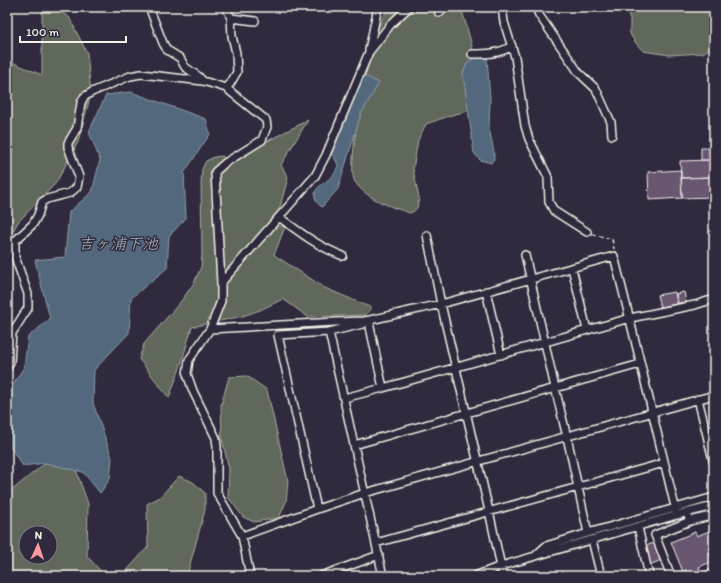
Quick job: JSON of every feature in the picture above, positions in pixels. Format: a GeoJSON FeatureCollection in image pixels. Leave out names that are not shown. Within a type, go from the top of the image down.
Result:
{"type":"FeatureCollection","features":[{"type":"Feature","properties":{"kind":"street"},"geometry":{"type":"LineString","coordinates":[[149,7],[167,50],[180,58],[185,67],[203,81]]}},
{"type":"Feature","properties":{"kind":"street"},"geometry":{"type":"LineString","coordinates":[[226,7],[231,18],[237,72],[226,88]]}},
{"type":"Feature","properties":{"kind":"street"},"geometry":{"type":"LineString","coordinates":[[221,283],[318,171],[369,52],[378,7]]}},
{"type":"Feature","properties":{"kind":"street"},"geometry":{"type":"LineString","coordinates":[[369,52],[391,24],[409,7]]}},
{"type":"Feature","properties":{"kind":"street"},"geometry":{"type":"LineString","coordinates":[[439,13],[445,7]]}},
{"type":"Feature","properties":{"kind":"street"},"geometry":{"type":"LineString","coordinates":[[502,7],[504,22],[515,57],[525,126],[529,139],[548,177],[549,202],[554,211],[586,232]]}},
{"type":"Feature","properties":{"kind":"street"},"geometry":{"type":"LineString","coordinates":[[536,7],[539,15],[579,73],[596,89],[611,122],[612,135]]}},
{"type":"Feature","properties":{"kind":"street"},"geometry":{"type":"LineString","coordinates":[[231,18],[255,21]]}},
{"type":"Feature","properties":{"kind":"street"},"geometry":{"type":"LineString","coordinates":[[472,54],[491,54],[512,46]]}},
{"type":"Feature","properties":{"kind":"street"},"geometry":{"type":"LineString","coordinates":[[7,368],[10,362],[12,333],[28,308],[28,294],[15,257],[15,241],[32,224],[38,215],[42,202],[47,199],[70,193],[77,187],[79,177],[68,147],[68,143],[77,128],[81,103],[84,97],[92,92],[130,76],[141,74],[203,81],[226,88],[266,120],[267,127],[262,140],[225,163],[215,172],[221,301],[210,329],[189,360],[187,374],[216,438],[217,493],[242,536],[250,576]]}},
{"type":"Feature","properties":{"kind":"street"},"geometry":{"type":"LineString","coordinates":[[279,217],[309,239],[332,252],[343,256]]}},
{"type":"Feature","properties":{"kind":"street"},"geometry":{"type":"LineString","coordinates":[[427,235],[441,304],[503,576]]}},
{"type":"Feature","properties":{"kind":"street"},"geometry":{"type":"LineString","coordinates":[[525,255],[588,533]]}},
{"type":"Feature","properties":{"kind":"street"},"geometry":{"type":"LineString","coordinates":[[210,329],[367,321],[441,304],[614,256],[677,516]]}},
{"type":"Feature","properties":{"kind":"street"},"geometry":{"type":"LineString","coordinates":[[572,268],[587,330]]}},
{"type":"Feature","properties":{"kind":"street"},"geometry":{"type":"LineString","coordinates":[[486,291],[501,355]]}},
{"type":"Feature","properties":{"kind":"street"},"geometry":{"type":"LineString","coordinates":[[344,398],[456,368],[630,318],[695,305],[714,299]]}},
{"type":"Feature","properties":{"kind":"street"},"geometry":{"type":"LineString","coordinates":[[317,509],[278,335],[329,332],[364,324],[367,321]]}},
{"type":"Feature","properties":{"kind":"street"},"geometry":{"type":"LineString","coordinates":[[367,321],[370,327],[383,388]]}},
{"type":"Feature","properties":{"kind":"street"},"geometry":{"type":"LineString","coordinates":[[329,332],[383,576]]}},
{"type":"Feature","properties":{"kind":"street"},"geometry":{"type":"LineString","coordinates":[[354,444],[640,364]]}},
{"type":"Feature","properties":{"kind":"street"},"geometry":{"type":"LineString","coordinates":[[242,536],[365,493],[714,395]]}},
{"type":"Feature","properties":{"kind":"street"},"geometry":{"type":"LineString","coordinates":[[698,399],[714,464]]}},
{"type":"Feature","properties":{"kind":"street"},"geometry":{"type":"LineString","coordinates":[[376,543],[664,462]]}},
{"type":"Feature","properties":{"kind":"street"},"geometry":{"type":"LineString","coordinates":[[533,557],[546,546],[714,497]]}},
{"type":"Feature","properties":{"kind":"street"},"geometry":{"type":"LineString","coordinates":[[475,576],[501,566],[714,506]]}},
{"type":"Feature","properties":{"kind":"street"},"geometry":{"type":"LineString","coordinates":[[687,513],[690,521]]}},
{"type":"Feature","properties":{"kind":"street"},"geometry":{"type":"LineString","coordinates":[[671,576],[655,535],[690,521],[714,514]]}},
{"type":"Feature","properties":{"kind":"street"},"geometry":{"type":"LineString","coordinates":[[638,527],[649,576]]}},
{"type":"Feature","properties":{"kind":"street"},"geometry":{"type":"LineString","coordinates":[[592,540],[601,576]]}},
{"type":"Feature","properties":{"kind":"street"},"geometry":{"type":"LineString","coordinates":[[321,576],[379,555]]}},
{"type":"Feature","properties":{"kind":"path"},"geometry":{"type":"LineString","coordinates":[[586,232],[612,240],[614,256]]}},
{"type":"Feature","properties":{"kind":"green space"},"geometry":{"type":"Polygon","coordinates":[[[389,7],[459,7],[463,14],[476,66],[476,105],[465,112],[426,124],[418,140],[413,169],[419,198],[417,208],[410,213],[372,198],[355,182],[353,172],[353,154],[356,131],[370,56],[381,21],[389,7]]]}},
{"type":"Feature","properties":{"kind":"green space"},"geometry":{"type":"Polygon","coordinates":[[[626,7],[714,7],[714,45],[703,53],[669,55],[643,51],[630,34],[630,19],[626,7]]]}},
{"type":"Feature","properties":{"kind":"green space"},"geometry":{"type":"Polygon","coordinates":[[[56,9],[69,17],[87,53],[91,94],[78,142],[56,183],[18,222],[7,242],[7,60],[42,75],[42,10],[56,9]]]}},
{"type":"Feature","properties":{"kind":"green space"},"geometry":{"type":"Polygon","coordinates":[[[308,120],[281,165],[288,178],[275,225],[285,227],[274,255],[325,288],[372,308],[366,315],[308,317],[283,299],[243,316],[192,327],[180,368],[169,398],[139,359],[144,344],[182,300],[194,283],[201,267],[201,184],[202,169],[206,161],[214,157],[222,156],[229,161],[308,120]]]}},
{"type":"Feature","properties":{"kind":"green space"},"geometry":{"type":"Polygon","coordinates":[[[247,376],[267,390],[288,481],[286,502],[279,518],[254,522],[243,517],[228,497],[229,469],[222,439],[221,405],[229,377],[247,376]]]}},
{"type":"Feature","properties":{"kind":"green space"},"geometry":{"type":"Polygon","coordinates":[[[70,453],[88,504],[87,556],[105,576],[7,576],[7,494],[45,463],[70,453]]]}},
{"type":"Feature","properties":{"kind":"green space"},"geometry":{"type":"Polygon","coordinates":[[[179,476],[193,482],[205,493],[205,510],[188,576],[122,576],[148,547],[147,504],[160,497],[179,476]]]}},
{"type":"Feature","properties":{"kind":"water"},"geometry":{"type":"Polygon","coordinates":[[[476,57],[487,57],[490,99],[489,128],[494,152],[494,159],[491,163],[480,160],[474,153],[463,73],[468,62],[476,57]]]}},
{"type":"Feature","properties":{"kind":"water"},"geometry":{"type":"Polygon","coordinates":[[[363,75],[379,83],[361,114],[338,189],[322,207],[317,202],[315,193],[319,187],[335,173],[338,165],[331,154],[363,75]]]}},
{"type":"Feature","properties":{"kind":"water","name":"吉ヶ浦下池"},"geometry":{"type":"Polygon","coordinates":[[[131,92],[206,119],[210,134],[184,173],[186,218],[169,236],[167,268],[131,298],[129,333],[94,370],[93,403],[112,458],[110,479],[100,493],[83,472],[45,463],[23,466],[7,443],[7,394],[24,367],[28,337],[50,319],[35,260],[65,257],[69,212],[92,192],[100,160],[89,132],[106,95],[131,92]]]}},
{"type":"Feature","properties":{"kind":"building"},"geometry":{"type":"Polygon","coordinates":[[[709,137],[714,137],[714,160],[710,160],[709,137]]]}},
{"type":"Feature","properties":{"kind":"building"},"geometry":{"type":"Polygon","coordinates":[[[701,148],[709,148],[710,160],[701,160],[701,148]]]}},
{"type":"Feature","properties":{"kind":"building"},"geometry":{"type":"Polygon","coordinates":[[[714,160],[714,177],[681,178],[680,161],[714,160]]]}},
{"type":"Feature","properties":{"kind":"building"},"geometry":{"type":"Polygon","coordinates":[[[681,170],[682,198],[649,200],[648,172],[681,170]]]}},
{"type":"Feature","properties":{"kind":"building"},"geometry":{"type":"Polygon","coordinates":[[[714,177],[714,188],[711,188],[712,197],[682,198],[681,178],[714,177]]]}},
{"type":"Feature","properties":{"kind":"building"},"geometry":{"type":"Polygon","coordinates":[[[675,292],[677,304],[660,307],[657,295],[675,292]]]}},
{"type":"Feature","properties":{"kind":"building"},"geometry":{"type":"Polygon","coordinates":[[[684,292],[686,302],[678,303],[676,294],[684,292]]]}},
{"type":"Feature","properties":{"kind":"building"},"geometry":{"type":"Polygon","coordinates":[[[714,529],[714,547],[708,549],[713,561],[699,567],[701,573],[695,576],[688,576],[686,570],[683,572],[671,542],[695,532],[697,536],[714,529]]]}},
{"type":"Feature","properties":{"kind":"building"},"geometry":{"type":"Polygon","coordinates":[[[654,543],[661,560],[650,565],[645,546],[654,543]]]}},
{"type":"Feature","properties":{"kind":"building"},"geometry":{"type":"Polygon","coordinates":[[[714,547],[714,564],[708,549],[714,547]]]}},
{"type":"Feature","properties":{"kind":"building"},"geometry":{"type":"Polygon","coordinates":[[[714,568],[714,576],[695,576],[701,573],[714,568]]]}}]}
